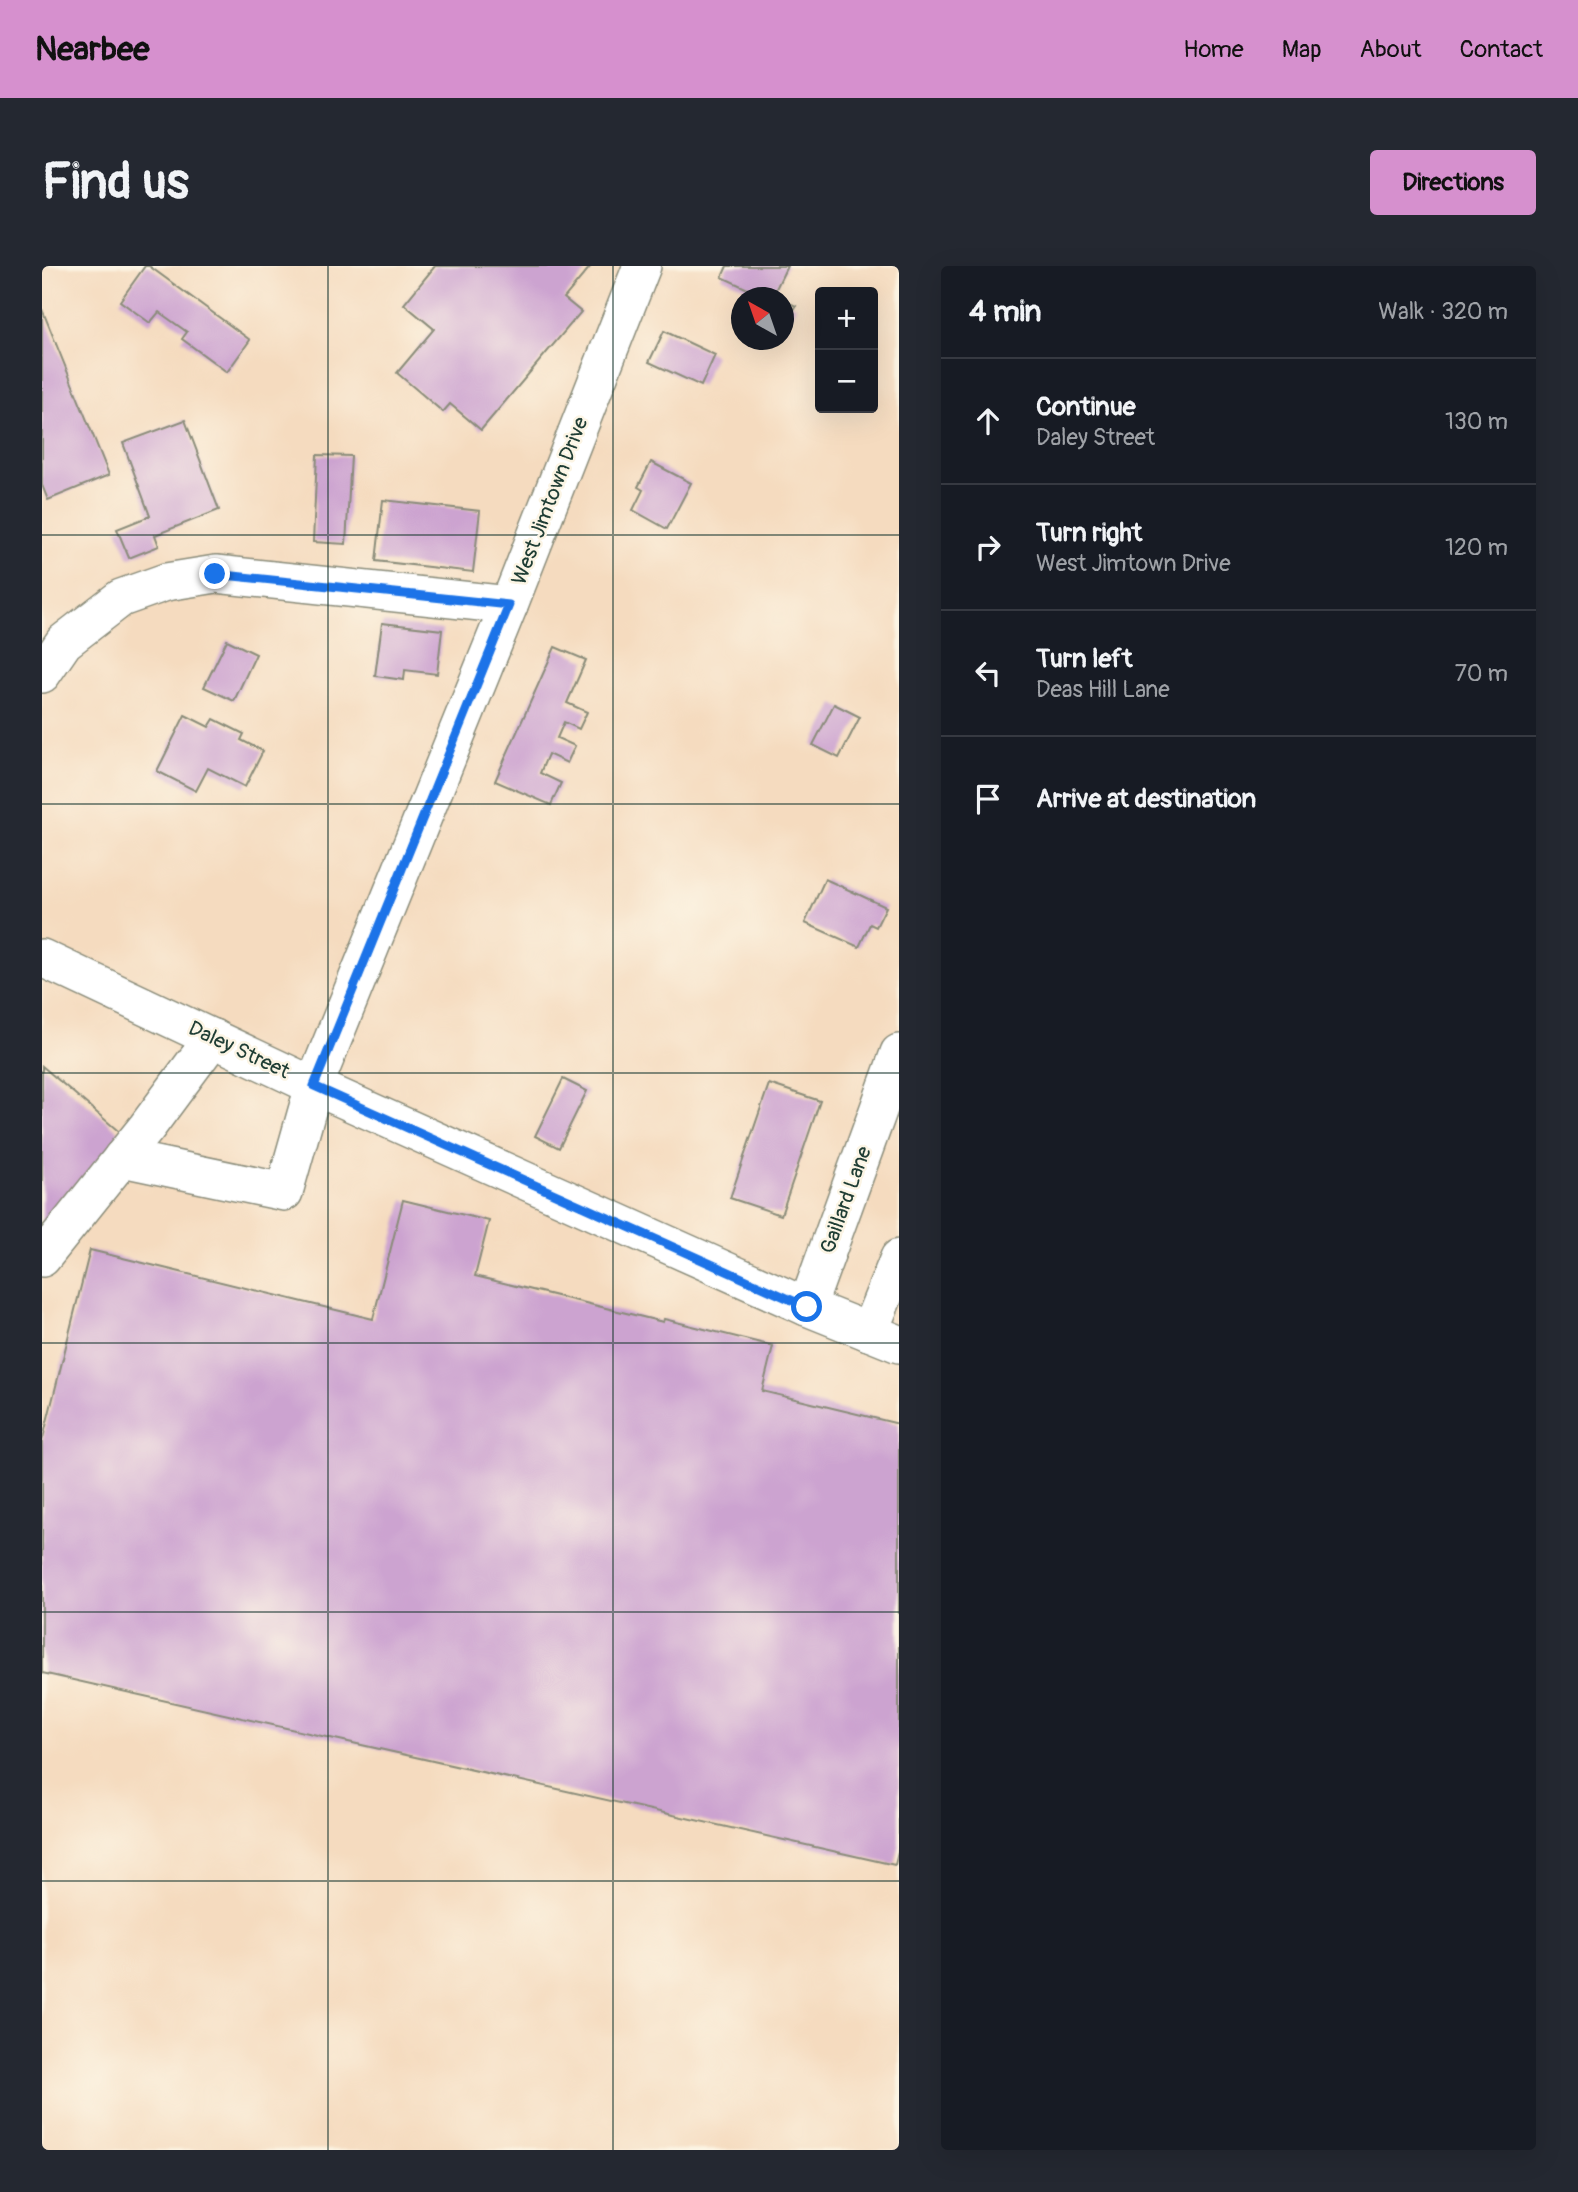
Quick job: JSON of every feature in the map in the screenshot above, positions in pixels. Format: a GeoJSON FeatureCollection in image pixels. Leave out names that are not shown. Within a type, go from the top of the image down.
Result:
{"type":"FeatureCollection","features":[{"type":"Feature","properties":{"kind":"street","name":"West Jimtown Drive"},"geometry":{"type":"LineString","coordinates":[[122,1158],[284,1192],[314,1086],[509,605],[642,266]]}},
{"type":"Feature","properties":{"kind":"street"},"geometry":{"type":"LineString","coordinates":[[42,674],[64,642],[121,598],[166,582],[215,574],[509,605]]}},
{"type":"Feature","properties":{"kind":"street","name":"Daley Street"},"geometry":{"type":"LineString","coordinates":[[42,958],[314,1086],[807,1307],[884,1338]]}},
{"type":"Feature","properties":{"kind":"street"},"geometry":{"type":"LineString","coordinates":[[42,1258],[213,1038]]}},
{"type":"Feature","properties":{"kind":"street","name":"Gaillard Lane"},"geometry":{"type":"LineString","coordinates":[[807,1307],[899,1053]]}},
{"type":"Feature","properties":{"kind":"street"},"geometry":{"type":"LineString","coordinates":[[884,1338],[899,1258]]}},
{"type":"Feature","properties":{"kind":"building"},"geometry":{"type":"Polygon","coordinates":[[[145,266],[149,266],[250,340],[227,372],[182,339],[187,332],[159,312],[150,323],[120,301],[145,266]]]}},
{"type":"Feature","properties":{"kind":"building"},"geometry":{"type":"Polygon","coordinates":[[[435,266],[591,266],[564,298],[581,312],[481,430],[450,404],[443,412],[397,373],[434,329],[404,304],[435,266]]]}},
{"type":"Feature","properties":{"kind":"building"},"geometry":{"type":"Polygon","coordinates":[[[727,266],[787,266],[777,287],[744,287],[722,277],[727,266]]]}},
{"type":"Feature","properties":{"kind":"building"},"geometry":{"type":"Polygon","coordinates":[[[42,309],[109,475],[48,500],[42,485],[42,309]]]}},
{"type":"Feature","properties":{"kind":"building"},"geometry":{"type":"Polygon","coordinates":[[[664,331],[715,355],[701,386],[649,362],[664,331]]]}},
{"type":"Feature","properties":{"kind":"building"},"geometry":{"type":"Polygon","coordinates":[[[185,420],[219,510],[155,535],[159,546],[129,558],[117,529],[150,516],[123,443],[185,420]]]}},
{"type":"Feature","properties":{"kind":"building"},"geometry":{"type":"Polygon","coordinates":[[[317,455],[351,456],[346,544],[313,542],[317,455]]]}},
{"type":"Feature","properties":{"kind":"building"},"geometry":{"type":"Polygon","coordinates":[[[651,462],[691,483],[667,529],[633,510],[643,490],[638,487],[651,462]]]}},
{"type":"Feature","properties":{"kind":"building"},"geometry":{"type":"Polygon","coordinates":[[[383,500],[480,511],[473,572],[376,561],[383,500]]]}},
{"type":"Feature","properties":{"kind":"building"},"geometry":{"type":"Polygon","coordinates":[[[382,623],[442,630],[437,674],[405,670],[404,680],[375,676],[382,623]]]}},
{"type":"Feature","properties":{"kind":"building"},"geometry":{"type":"Polygon","coordinates":[[[227,640],[256,654],[234,701],[204,687],[227,640]]]}},
{"type":"Feature","properties":{"kind":"building"},"geometry":{"type":"Polygon","coordinates":[[[555,647],[586,660],[567,703],[587,712],[579,729],[564,722],[557,738],[575,746],[567,763],[548,754],[540,773],[561,783],[551,805],[495,781],[555,647]]]}},
{"type":"Feature","properties":{"kind":"building"},"geometry":{"type":"Polygon","coordinates":[[[834,704],[860,717],[839,758],[813,745],[834,704]]]}},
{"type":"Feature","properties":{"kind":"building"},"geometry":{"type":"Polygon","coordinates":[[[185,715],[209,727],[214,719],[244,734],[241,740],[263,751],[245,787],[208,768],[196,791],[157,771],[185,715]]]}},
{"type":"Feature","properties":{"kind":"building"},"geometry":{"type":"Polygon","coordinates":[[[825,879],[886,907],[876,927],[870,924],[859,947],[805,923],[825,879]]]}},
{"type":"Feature","properties":{"kind":"building"},"geometry":{"type":"Polygon","coordinates":[[[42,1066],[123,1135],[42,1228],[42,1066]]]}},
{"type":"Feature","properties":{"kind":"building"},"geometry":{"type":"Polygon","coordinates":[[[563,1079],[587,1091],[559,1148],[535,1136],[563,1079]]]}},
{"type":"Feature","properties":{"kind":"building"},"geometry":{"type":"Polygon","coordinates":[[[769,1084],[820,1101],[781,1215],[730,1198],[769,1084]]]}},
{"type":"Feature","properties":{"kind":"building"},"geometry":{"type":"Polygon","coordinates":[[[403,1200],[489,1221],[475,1276],[773,1346],[762,1391],[899,1424],[899,1848],[895,1865],[42,1673],[42,1442],[90,1250],[373,1319],[403,1200]]]}},
{"type":"Feature","properties":{"kind":"route"},"geometry":{"type":"LineString","coordinates":[[215,574],[509,605],[314,1086],[807,1307]]}}]}
